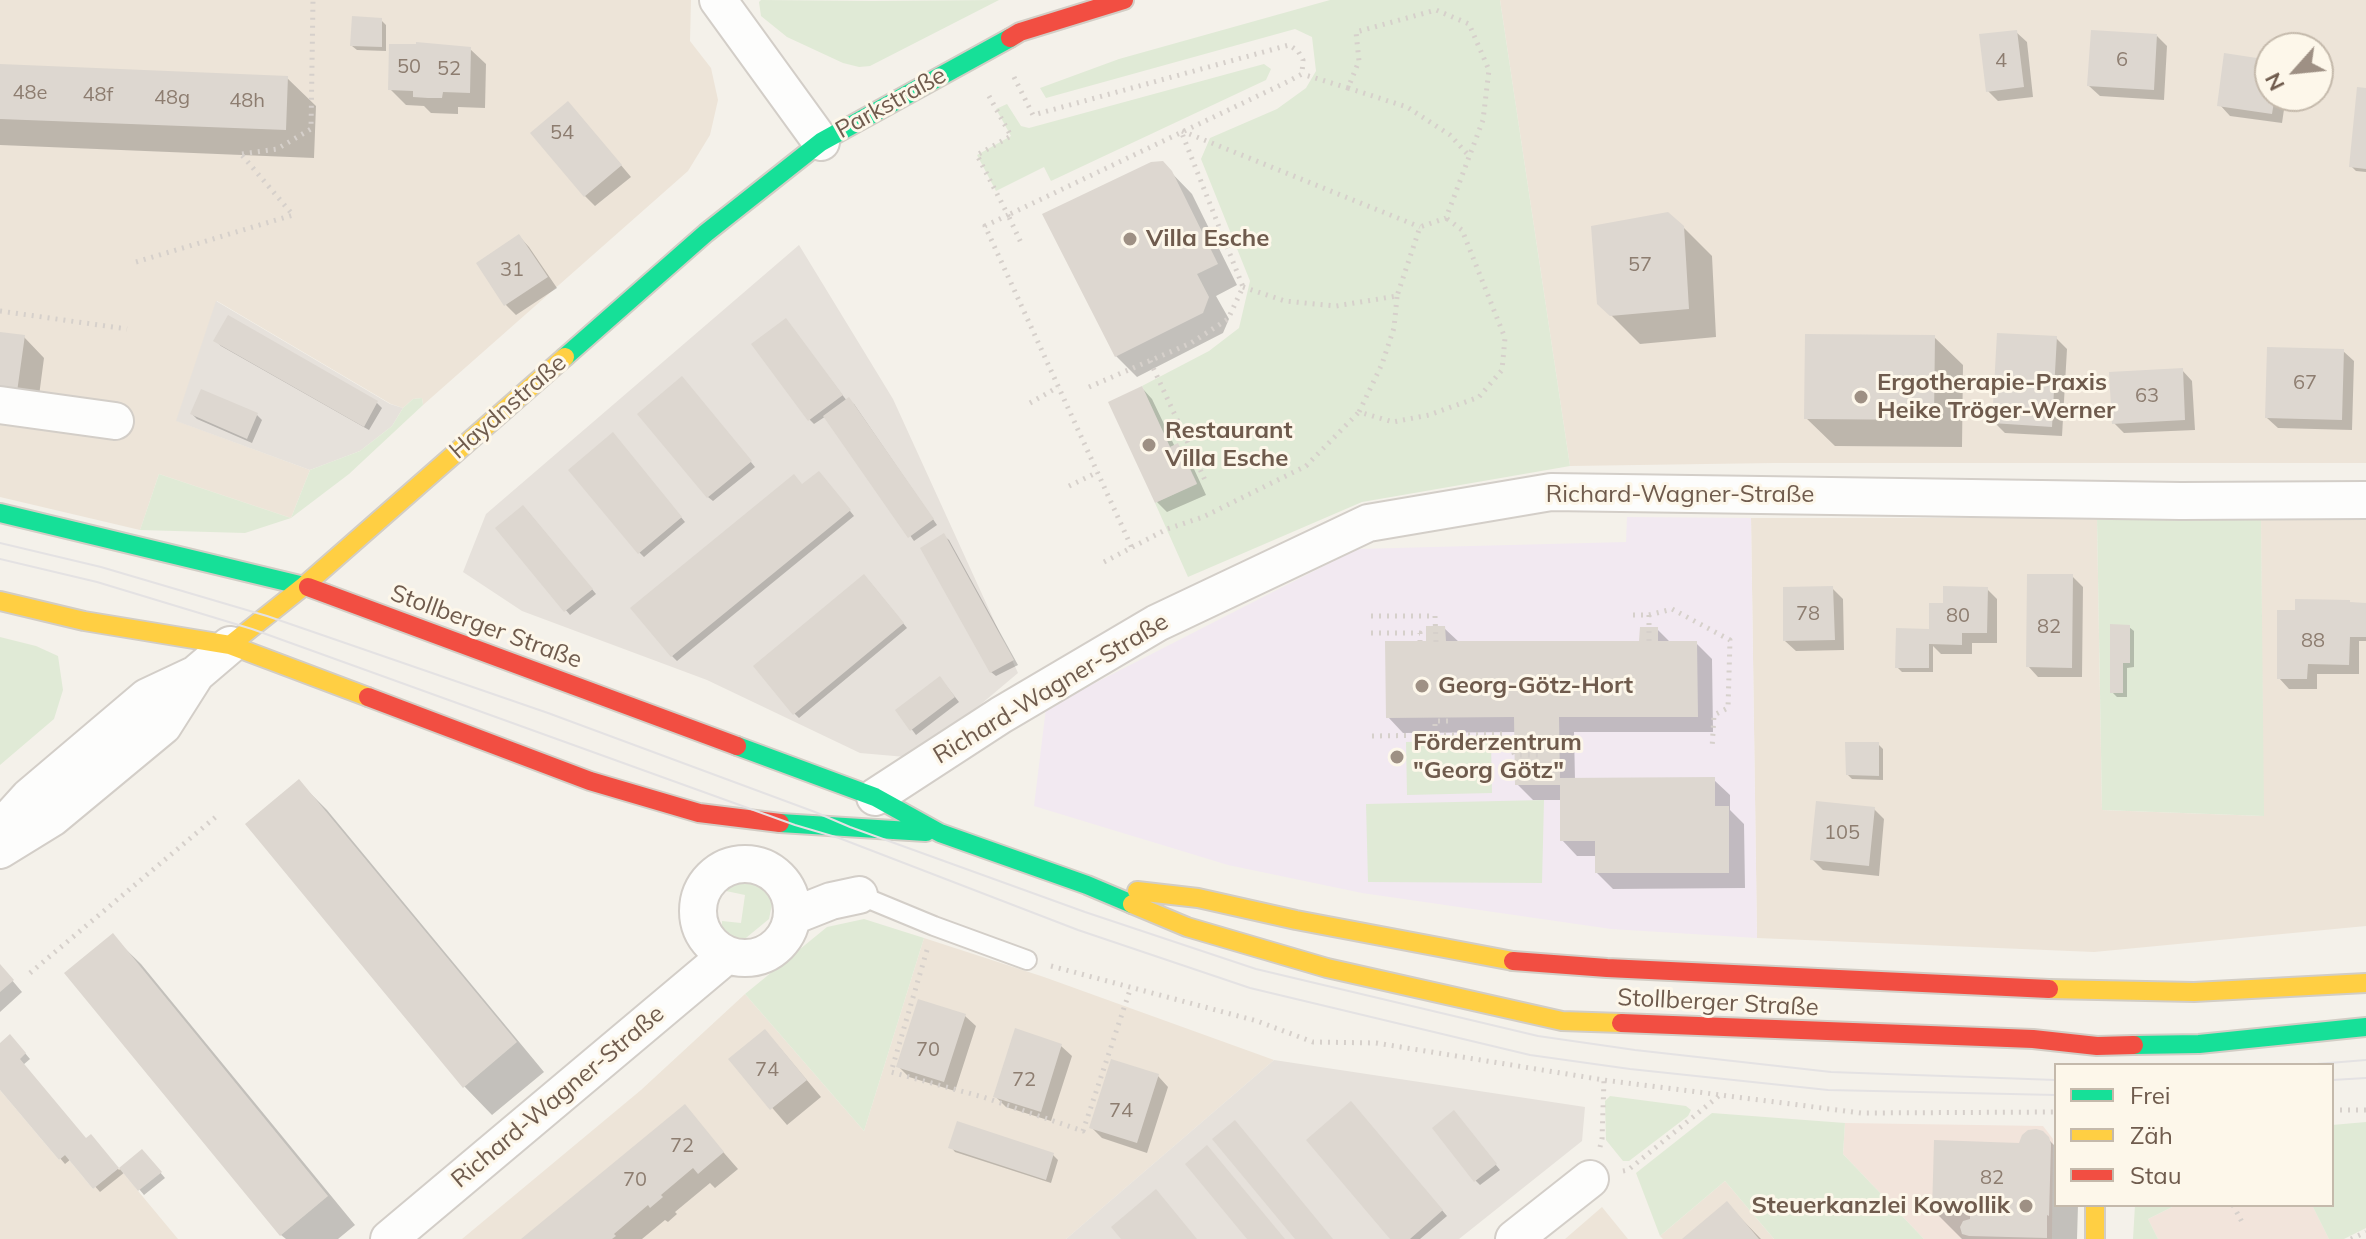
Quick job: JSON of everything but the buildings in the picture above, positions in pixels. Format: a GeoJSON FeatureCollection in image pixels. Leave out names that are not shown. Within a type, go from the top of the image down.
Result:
{"type":"FeatureCollection","features":[{"type":"Feature","properties":{"kind":"main road","name":"Parkstraße"},"geometry":{"type":"LineString","coordinates":[[821,142],[1020,32],[1124,0]]}},
{"type":"Feature","properties":{"kind":"main road","name":"Haydnstraße"},"geometry":{"type":"LineString","coordinates":[[230,645],[304,586],[706,233],[821,142]]}},
{"type":"Feature","properties":{"kind":"main road","name":"Stollberger Straße"},"geometry":{"type":"LineString","coordinates":[[0,513],[304,586],[875,797],[940,833],[1087,885],[1187,927],[1285,956],[1562,1021],[2033,1039],[2097,1048],[2199,1044],[2366,1027]]}},
{"type":"Feature","properties":{"kind":"main road","name":"Stollberger Straße"},"geometry":{"type":"LineString","coordinates":[[0,601],[84,621],[230,645],[590,781],[699,813],[795,825],[940,833]]}},
{"type":"Feature","properties":{"kind":"main road","name":"Stollberger Straße"},"geometry":{"type":"LineString","coordinates":[[1087,885],[1198,898],[1509,961],[2097,998],[2366,983]]}},
{"type":"Feature","properties":{"kind":"main road"},"geometry":{"type":"LineString","coordinates":[[2095,1207],[2095,1239]]}},
{"type":"Feature","properties":{"kind":"street","name":"Parkstraße"},"geometry":{"type":"LineString","coordinates":[[718,0],[821,142]]}},
{"type":"Feature","properties":{"kind":"street"},"geometry":{"type":"LineString","coordinates":[[0,405],[115,421]]}},
{"type":"Feature","properties":{"kind":"street","name":"Richard-Wagner-Straße"},"geometry":{"type":"LineString","coordinates":[[875,797],[1001,715],[1157,623],[1368,523],[1551,492],[2181,501],[2366,500]]}},
{"type":"Feature","properties":{"kind":"street","name":"Haydnstraße"},"geometry":{"type":"LineString","coordinates":[[0,829],[29,797],[147,697],[196,674],[230,645]]}},
{"type":"Feature","properties":{"kind":"street","name":"Haydnstraße"},"geometry":{"type":"LineString","coordinates":[[0,850],[52,818],[163,726],[196,674]]}},
{"type":"Feature","properties":{"kind":"street"},"geometry":{"type":"LineString","coordinates":[[745,864],[766,868],[777,875],[790,895],[793,916],[785,938],[777,947],[763,956],[750,959],[727,955],[707,941],[698,919],[698,902],[703,889],[719,871],[745,864]]}},
{"type":"Feature","properties":{"kind":"street"},"geometry":{"type":"LineString","coordinates":[[793,916],[831,901],[859,895]]}},
{"type":"Feature","properties":{"kind":"street","name":"Richard-Wagner-Straße"},"geometry":{"type":"LineString","coordinates":[[389,1239],[727,955]]}},
{"type":"Feature","properties":{"kind":"street"},"geometry":{"type":"LineString","coordinates":[[1514,1239],[1590,1179]]}},
{"type":"Feature","properties":{"kind":"lane"},"geometry":{"type":"LineString","coordinates":[[859,895],[1027,960]]}},
{"type":"Feature","properties":{"kind":"path"},"geometry":{"type":"LineString","coordinates":[[136,262],[293,215],[241,154],[277,149],[311,129],[313,0]]}},
{"type":"Feature","properties":{"kind":"path"},"geometry":{"type":"LineString","coordinates":[[1181,131],[1420,227],[1446,218],[1483,120],[1489,70],[1469,24],[1436,10],[1356,32],[1359,61],[1348,88]]}},
{"type":"Feature","properties":{"kind":"path"},"geometry":{"type":"LineString","coordinates":[[997,44],[1033,115],[1289,45],[1298,51],[1303,60],[1302,74]]}},
{"type":"Feature","properties":{"kind":"path"},"geometry":{"type":"LineString","coordinates":[[1132,548],[985,226],[1302,74],[1407,107],[1450,135],[1470,157]]}},
{"type":"Feature","properties":{"kind":"path"},"geometry":{"type":"LineString","coordinates":[[996,109],[1011,136],[977,155],[1022,245]]}},
{"type":"Feature","properties":{"kind":"path"},"geometry":{"type":"LineString","coordinates":[[1089,387],[1191,343],[1228,319],[1243,287],[1181,131]]}},
{"type":"Feature","properties":{"kind":"path"},"geometry":{"type":"LineString","coordinates":[[1359,412],[1393,422],[1429,415],[1479,397],[1502,370],[1505,338],[1493,303],[1462,230],[1446,218]]}},
{"type":"Feature","properties":{"kind":"path"},"geometry":{"type":"LineString","coordinates":[[1104,562],[1167,529],[1203,517],[1306,466],[1359,412],[1382,364],[1394,328],[1397,296],[1420,227]]}},
{"type":"Feature","properties":{"kind":"path"},"geometry":{"type":"LineString","coordinates":[[1243,287],[1285,301],[1336,306],[1397,296]]}},
{"type":"Feature","properties":{"kind":"path"},"geometry":{"type":"LineString","coordinates":[[0,311],[127,329]]}},
{"type":"Feature","properties":{"kind":"path"},"geometry":{"type":"LineString","coordinates":[[1150,361],[1205,480]]}},
{"type":"Feature","properties":{"kind":"path"},"geometry":{"type":"LineString","coordinates":[[1030,403],[1058,387]]}},
{"type":"Feature","properties":{"kind":"path"},"geometry":{"type":"LineString","coordinates":[[1069,486],[1098,472]]}},
{"type":"Feature","properties":{"kind":"path"},"geometry":{"type":"LineString","coordinates":[[1633,615],[1649,615],[1672,609],[1730,640],[1728,708],[1714,715],[1712,749]]}},
{"type":"Feature","properties":{"kind":"path"},"geometry":{"type":"LineString","coordinates":[[1649,615],[1649,641]]}},
{"type":"Feature","properties":{"kind":"path"},"geometry":{"type":"LineString","coordinates":[[1371,616],[1435,616],[1436,642]]}},
{"type":"Feature","properties":{"kind":"path"},"geometry":{"type":"LineString","coordinates":[[1371,633],[1420,633],[1420,641]]}},
{"type":"Feature","properties":{"kind":"path"},"geometry":{"type":"LineString","coordinates":[[1435,734],[1435,721],[1450,721],[1450,717]]}},
{"type":"Feature","properties":{"kind":"path"},"geometry":{"type":"LineString","coordinates":[[1372,736],[1503,734],[1515,755],[1538,755],[1538,743]]}},
{"type":"Feature","properties":{"kind":"path"},"geometry":{"type":"LineString","coordinates":[[30,973],[218,815]]}},
{"type":"Feature","properties":{"kind":"path"},"geometry":{"type":"LineString","coordinates":[[934,926],[891,1072],[983,1097],[1083,1131],[1131,987]]}},
{"type":"Feature","properties":{"kind":"path"},"geometry":{"type":"LineString","coordinates":[[1590,1179],[1602,1139],[1604,1080]]}},
{"type":"Feature","properties":{"kind":"path"},"geometry":{"type":"LineString","coordinates":[[1590,1179],[1628,1170],[1720,1095]]}},
{"type":"Feature","properties":{"kind":"path"},"geometry":{"type":"LineString","coordinates":[[2334,1110],[2366,1110]]}},
{"type":"Feature","properties":{"kind":"path"},"geometry":{"type":"LineString","coordinates":[[2234,1207],[2243,1224]]}},
{"type":"Feature","properties":{"kind":"path"},"geometry":{"type":"LineString","coordinates":[[2351,1239],[2366,1232]]}},
{"type":"Feature","properties":{"kind":"shaded area"},"geometry":{"type":"Polygon","coordinates":[[[0,0],[691,0],[690,41],[711,68],[718,100],[710,135],[688,171],[423,405],[422,398],[413,399],[403,408],[391,404],[217,301],[177,421],[310,470],[291,518],[159,474],[140,530],[0,497],[0,0]]]}},
{"type":"Feature","properties":{"kind":"shaded area"},"geometry":{"type":"Polygon","coordinates":[[[1500,0],[2366,0],[2366,463],[1570,466],[1500,0]]]}},
{"type":"Feature","properties":{"kind":"shaded area"},"geometry":{"type":"Polygon","coordinates":[[[799,245],[893,399],[1018,673],[917,758],[860,753],[707,680],[522,611],[463,572],[486,514],[799,245]]]}},
{"type":"Feature","properties":{"kind":"shaded area"},"geometry":{"type":"Polygon","coordinates":[[[216,301],[390,404],[403,408],[392,426],[360,451],[310,470],[176,421],[216,301]]]}},
{"type":"Feature","properties":{"kind":"shaded area","name":"Förderzentrum \"Georg Götz\""},"geometry":{"type":"Polygon","coordinates":[[[1627,517],[1751,518],[1757,938],[1611,929],[1362,893],[1228,865],[1034,806],[1046,708],[1357,549],[1626,542],[1627,517]]]}},
{"type":"Feature","properties":{"kind":"shaded area"},"geometry":{"type":"Polygon","coordinates":[[[1751,518],[2097,518],[2102,810],[2263,816],[2261,518],[2366,518],[2366,926],[2094,952],[1757,938],[1751,518]]]}},
{"type":"Feature","properties":{"kind":"shaded area"},"geometry":{"type":"Polygon","coordinates":[[[924,938],[1044,977],[1274,1060],[1066,1239],[462,1239],[641,1090],[745,994],[864,1131],[924,938]]]}},
{"type":"Feature","properties":{"kind":"shaded area"},"geometry":{"type":"Polygon","coordinates":[[[1274,1060],[1585,1107],[1582,1141],[1459,1239],[1066,1239],[1274,1060]]]}},
{"type":"Feature","properties":{"kind":"shaded area"},"geometry":{"type":"Polygon","coordinates":[[[0,1090],[59,1160],[65,1155],[93,1189],[119,1168],[178,1239],[0,1239],[0,1090]]]}},
{"type":"Feature","properties":{"kind":"shaded area"},"geometry":{"type":"Polygon","coordinates":[[[1845,1123],[2043,1126],[2053,1139],[2052,1239],[1924,1239],[1843,1154],[1845,1123]]]}},
{"type":"Feature","properties":{"kind":"shaded area"},"geometry":{"type":"Polygon","coordinates":[[[1725,1181],[1774,1239],[1663,1239],[1660,1236],[1725,1181]]]}},
{"type":"Feature","properties":{"kind":"shaded area"},"geometry":{"type":"Polygon","coordinates":[[[1602,1207],[1628,1239],[1565,1239],[1602,1207]]]}},
{"type":"Feature","properties":{"kind":"shaded area"},"geometry":{"type":"Polygon","coordinates":[[[2172,1207],[2313,1207],[2329,1239],[2158,1239],[2148,1219],[2172,1207]]]}},
{"type":"Feature","properties":{"kind":"green space"},"geometry":{"type":"Polygon","coordinates":[[[761,0],[999,0],[870,66],[859,67],[843,63],[787,37],[761,16],[761,0]]]}},
{"type":"Feature","properties":{"kind":"green space"},"geometry":{"type":"Polygon","coordinates":[[[1330,0],[1500,0],[1570,466],[1362,502],[1188,577],[1155,503],[1197,483],[1178,444],[1170,447],[1142,386],[1209,351],[1239,328],[1250,281],[1201,159],[1210,138],[1277,109],[1306,88],[1316,71],[1312,37],[1295,29],[1046,98],[1040,88],[1119,59],[1330,0]]]}},
{"type":"Feature","properties":{"kind":"green space"},"geometry":{"type":"Polygon","coordinates":[[[1264,64],[1271,69],[1266,80],[1051,181],[1044,167],[996,191],[977,155],[1011,136],[996,109],[1007,104],[1021,126],[1029,128],[1264,64]]]}},
{"type":"Feature","properties":{"kind":"green space"},"geometry":{"type":"Polygon","coordinates":[[[422,398],[423,405],[349,474],[291,518],[310,470],[360,451],[392,426],[413,399],[422,398]]]}},
{"type":"Feature","properties":{"kind":"green space"},"geometry":{"type":"Polygon","coordinates":[[[159,474],[291,518],[245,533],[140,530],[159,474]]]}},
{"type":"Feature","properties":{"kind":"green space"},"geometry":{"type":"Polygon","coordinates":[[[2097,518],[2261,518],[2264,816],[2102,810],[2097,518]]]}},
{"type":"Feature","properties":{"kind":"green space"},"geometry":{"type":"Polygon","coordinates":[[[0,637],[36,646],[58,656],[63,690],[54,719],[0,765],[0,637]]]}},
{"type":"Feature","properties":{"kind":"green space"},"geometry":{"type":"Polygon","coordinates":[[[1491,740],[1492,793],[1407,795],[1406,742],[1491,740]]]}},
{"type":"Feature","properties":{"kind":"green space"},"geometry":{"type":"Polygon","coordinates":[[[1544,800],[1542,883],[1368,882],[1366,804],[1544,800]]]}},
{"type":"Feature","properties":{"kind":"green space"},"geometry":{"type":"Polygon","coordinates":[[[752,881],[765,888],[772,904],[769,919],[741,942],[732,942],[722,930],[722,921],[741,923],[745,895],[726,891],[738,882],[752,881]]]}},
{"type":"Feature","properties":{"kind":"green space"},"geometry":{"type":"Polygon","coordinates":[[[864,919],[924,938],[864,1131],[745,994],[827,927],[864,919]]]}},
{"type":"Feature","properties":{"kind":"green space"},"geometry":{"type":"Polygon","coordinates":[[[1610,1096],[1686,1106],[1691,1110],[1688,1116],[1629,1161],[1623,1161],[1606,1140],[1605,1101],[1610,1096]]]}},
{"type":"Feature","properties":{"kind":"green space"},"geometry":{"type":"Polygon","coordinates":[[[1712,1113],[1845,1123],[1843,1154],[1924,1239],[1774,1239],[1725,1181],[1660,1236],[1636,1173],[1712,1113]]]}},
{"type":"Feature","properties":{"kind":"green space"},"geometry":{"type":"Polygon","coordinates":[[[2366,1122],[2366,1228],[2344,1239],[2329,1239],[2313,1207],[2334,1207],[2334,1125],[2366,1122]]]}},
{"type":"Feature","properties":{"kind":"green space"},"geometry":{"type":"Polygon","coordinates":[[[2135,1207],[2172,1207],[2148,1219],[2158,1239],[2133,1239],[2135,1207]]]}},
{"type":"Feature","properties":{"kind":"tram line"},"geometry":{"type":"LineString","coordinates":[[0,543],[101,567],[267,616],[548,713],[1085,912],[1256,969],[1538,1036],[1635,1050],[1831,1072],[2054,1080]]}},
{"type":"Feature","properties":{"kind":"tram line"},"geometry":{"type":"LineString","coordinates":[[0,559],[97,582],[252,629],[795,825],[839,838],[1078,930],[1250,988],[1530,1055],[1630,1069],[1828,1090],[2054,1095]]}},
{"type":"Feature","properties":{"kind":"tram line"},"geometry":{"type":"LineString","coordinates":[[2329,1063],[2366,1060]]}},
{"type":"Feature","properties":{"kind":"tram line"},"geometry":{"type":"LineString","coordinates":[[2334,1080],[2366,1078]]}},
{"type":"Feature","properties":{"kind":"traffic: fast"},"geometry":{"type":"LineString","coordinates":[[565,357],[706,233],[821,142],[1010,38]]}},
{"type":"Feature","properties":{"kind":"traffic: fast"},"geometry":{"type":"LineString","coordinates":[[0,513],[308,587]]}},
{"type":"Feature","properties":{"kind":"traffic: fast"},"geometry":{"type":"LineString","coordinates":[[737,746],[875,797],[940,833],[1132,904]]}},
{"type":"Feature","properties":{"kind":"traffic: fast"},"geometry":{"type":"LineString","coordinates":[[780,823],[926,832]]}},
{"type":"Feature","properties":{"kind":"traffic: fast"},"geometry":{"type":"LineString","coordinates":[[2134,1045],[2199,1044],[2366,1027]]}},
{"type":"Feature","properties":{"kind":"traffic: slow"},"geometry":{"type":"LineString","coordinates":[[230,645],[304,586],[565,357]]}},
{"type":"Feature","properties":{"kind":"traffic: slow"},"geometry":{"type":"LineString","coordinates":[[0,601],[84,621],[230,645],[368,697]]}},
{"type":"Feature","properties":{"kind":"traffic: slow"},"geometry":{"type":"LineString","coordinates":[[1137,891],[1198,898],[1513,961]]}},
{"type":"Feature","properties":{"kind":"traffic: slow"},"geometry":{"type":"LineString","coordinates":[[1132,904],[1187,927],[1327,968],[1562,1021],[1621,1023]]}},
{"type":"Feature","properties":{"kind":"traffic: slow"},"geometry":{"type":"LineString","coordinates":[[2049,989],[2194,992],[2366,983]]}},
{"type":"Feature","properties":{"kind":"traffic: slow"},"geometry":{"type":"LineString","coordinates":[[2095,1207],[2095,1239]]}},
{"type":"Feature","properties":{"kind":"traffic: jam"},"geometry":{"type":"LineString","coordinates":[[1010,38],[1020,32],[1124,0]]}},
{"type":"Feature","properties":{"kind":"traffic: jam"},"geometry":{"type":"LineString","coordinates":[[308,587],[737,746]]}},
{"type":"Feature","properties":{"kind":"traffic: jam"},"geometry":{"type":"LineString","coordinates":[[368,697],[590,781],[699,813],[780,823]]}},
{"type":"Feature","properties":{"kind":"traffic: jam"},"geometry":{"type":"LineString","coordinates":[[1513,961],[2049,989]]}},
{"type":"Feature","properties":{"kind":"traffic: jam"},"geometry":{"type":"LineString","coordinates":[[1621,1023],[2033,1039],[2097,1046],[2134,1045]]}},
{"type":"Feature","properties":{"kind":"place","name":"Villa Esche"},"geometry":{"type":"Point","coordinates":[1130,239]}},
{"type":"Feature","properties":{"kind":"place","name":"Ergotherapie-Praxis Heike Tröger-Werner"},"geometry":{"type":"Point","coordinates":[1861,397]}},
{"type":"Feature","properties":{"kind":"place","name":"Restaurant Villa Esche"},"geometry":{"type":"Point","coordinates":[1149,445]}},
{"type":"Feature","properties":{"kind":"place","name":"Georg-Götz-Hort"},"geometry":{"type":"Point","coordinates":[1422,686]}},
{"type":"Feature","properties":{"kind":"place","name":"Förderzentrum \"Georg Götz\""},"geometry":{"type":"Point","coordinates":[1397,757]}},
{"type":"Feature","properties":{"kind":"place","name":"Steuerkanzlei Kowollik"},"geometry":{"type":"Point","coordinates":[2026,1206]}}]}
